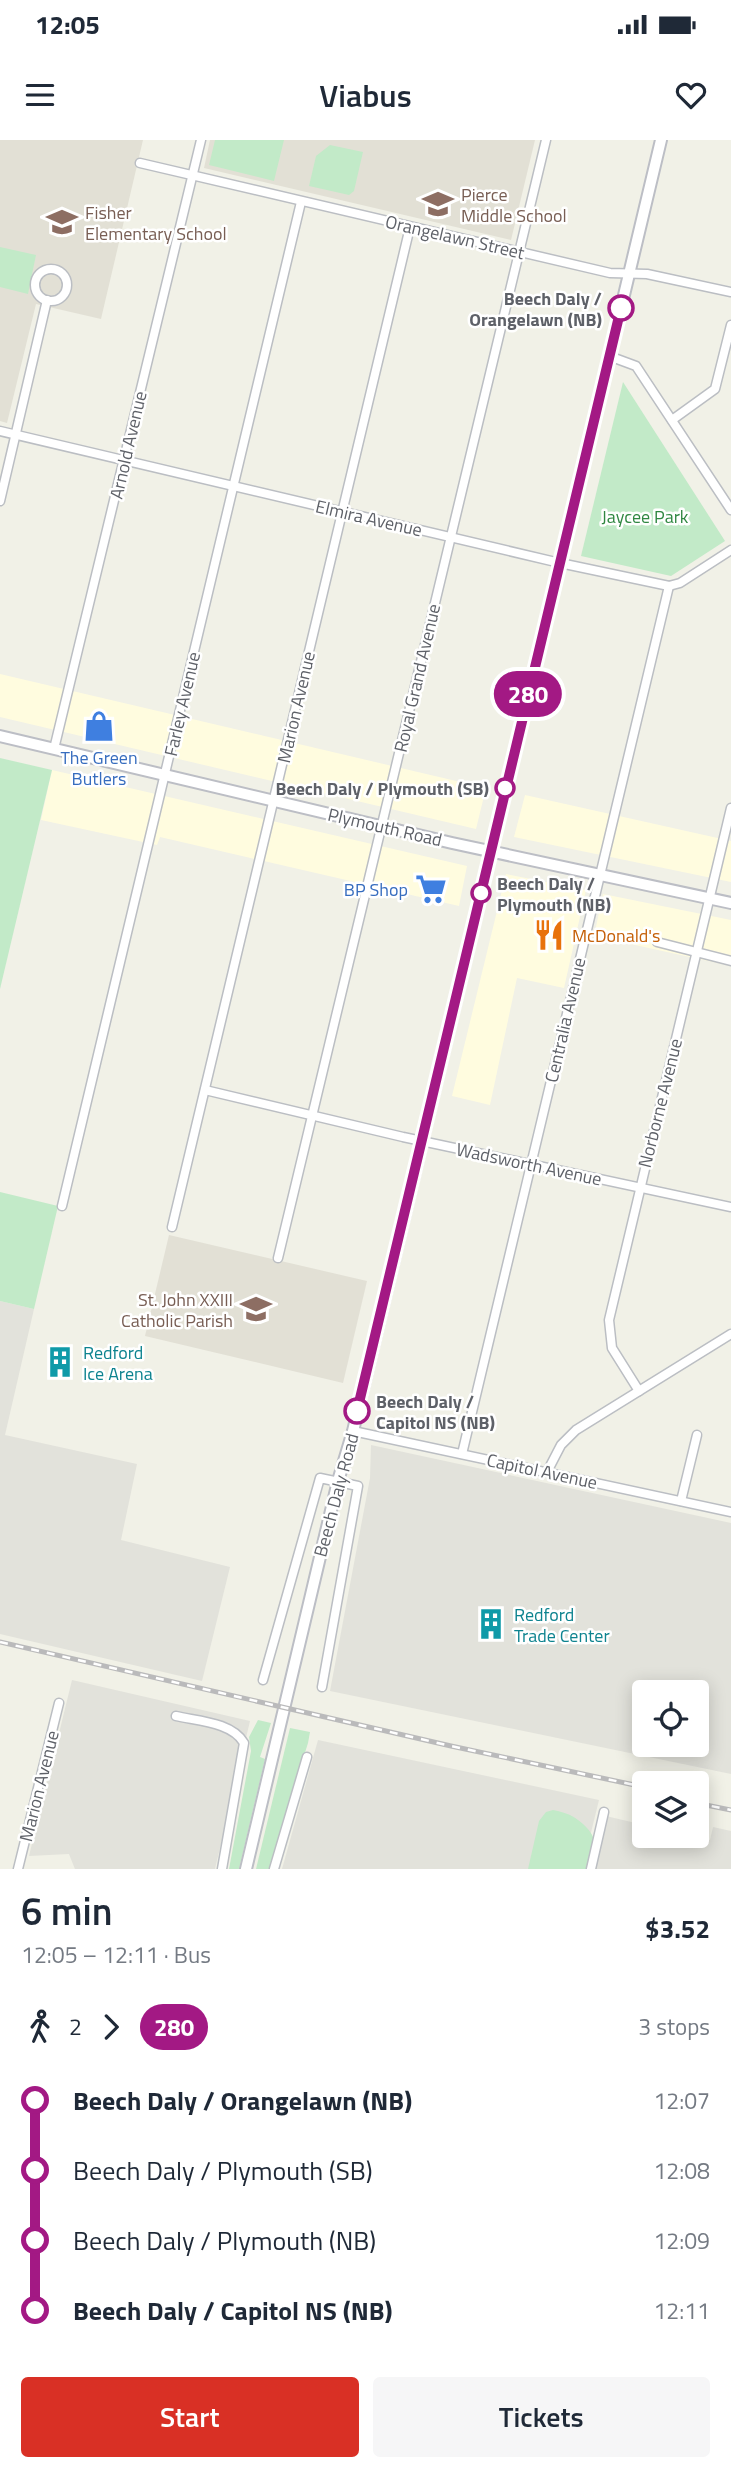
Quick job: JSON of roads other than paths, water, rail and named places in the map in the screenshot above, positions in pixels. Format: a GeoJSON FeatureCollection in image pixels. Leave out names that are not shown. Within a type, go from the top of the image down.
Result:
{"type":"FeatureCollection","features":[{"type":"Feature","properties":{"kind":"main road","name":"Beech Daly Road"},"geometry":{"type":"LineString","coordinates":[[246,1869],[660,140]]}},
{"type":"Feature","properties":{"kind":"main road","name":"Plymouth Road"},"geometry":{"type":"LineString","coordinates":[[0,736],[490,851],[731,903]]}},
{"type":"Feature","properties":{"kind":"street","name":"Arnold Avenue"},"geometry":{"type":"LineString","coordinates":[[54,749],[201,140]]}},
{"type":"Feature","properties":{"kind":"street","name":"Royal Grand Avenue"},"geometry":{"type":"LineString","coordinates":[[278,1258],[546,140]]}},
{"type":"Feature","properties":{"kind":"street","name":"Orangelawn Street"},"geometry":{"type":"LineString","coordinates":[[140,163],[610,273],[647,274],[731,292]]}},
{"type":"Feature","properties":{"kind":"street","name":"Farley Avenue"},"geometry":{"type":"LineString","coordinates":[[62,1206],[301,201]]}},
{"type":"Feature","properties":{"kind":"street","name":"Marion Avenue"},"geometry":{"type":"LineString","coordinates":[[172,1227],[410,227]]}},
{"type":"Feature","properties":{"kind":"street"},"geometry":{"type":"LineString","coordinates":[[0,501],[47,300]]}},
{"type":"Feature","properties":{"kind":"street"},"geometry":{"type":"LineString","coordinates":[[672,420],[715,389],[731,325]]}},
{"type":"Feature","properties":{"kind":"street"},"geometry":{"type":"LineString","coordinates":[[609,356],[636,366],[731,510]]}},
{"type":"Feature","properties":{"kind":"street","name":"Elmira Avenue"},"geometry":{"type":"LineString","coordinates":[[0,431],[342,513],[669,586]]}},
{"type":"Feature","properties":{"kind":"street"},"geometry":{"type":"LineString","coordinates":[[669,586],[680,583],[731,550]]}},
{"type":"Feature","properties":{"kind":"street","name":"Centralia Avenue"},"geometry":{"type":"LineString","coordinates":[[462,1454],[669,586]]}},
{"type":"Feature","properties":{"kind":"street","name":"Norborne Avenue"},"geometry":{"type":"LineString","coordinates":[[639,1391],[612,1348],[608,1329],[731,808]]}},
{"type":"Feature","properties":{"kind":"street"},"geometry":{"type":"LineString","coordinates":[[657,942],[731,961]]}},
{"type":"Feature","properties":{"kind":"street","name":"Wadsworth Avenue"},"geometry":{"type":"LineString","coordinates":[[205,1090],[422,1141],[731,1207]]}},
{"type":"Feature","properties":{"kind":"street"},"geometry":{"type":"LineString","coordinates":[[547,1472],[569,1435],[731,1334]]}},
{"type":"Feature","properties":{"kind":"street","name":"Capitol Avenue"},"geometry":{"type":"LineString","coordinates":[[353,1431],[731,1512]]}},
{"type":"Feature","properties":{"kind":"street"},"geometry":{"type":"LineString","coordinates":[[681,1501],[697,1435]]}},
{"type":"Feature","properties":{"kind":"street"},"geometry":{"type":"LineString","coordinates":[[262,1680],[320,1478],[358,1486],[322,1687]]}},
{"type":"Feature","properties":{"kind":"street","name":"Marion Avenue"},"geometry":{"type":"LineString","coordinates":[[18,1869],[59,1703]]}},
{"type":"Feature","properties":{"kind":"street"},"geometry":{"type":"LineString","coordinates":[[176,1716],[225,1727],[236,1732],[244,1743],[222,1869]]}},
{"type":"Feature","properties":{"kind":"street"},"geometry":{"type":"LineString","coordinates":[[274,1869],[307,1757]]}},
{"type":"Feature","properties":{"kind":"street"},"geometry":{"type":"LineString","coordinates":[[591,1869],[604,1812]]}},
{"type":"Feature","properties":{"kind":"railway"},"geometry":{"type":"LineString","coordinates":[[0,1642],[451,1746],[632,1784]]}},
{"type":"Feature","properties":{"kind":"railway"},"geometry":{"type":"LineString","coordinates":[[709,1806],[731,1810]]}},
{"type":"Feature","properties":{"kind":"place","name":"Pierce Middle School"},"geometry":{"type":"Point","coordinates":[438,204]}},
{"type":"Feature","properties":{"kind":"place","name":"Fisher Elementary School"},"geometry":{"type":"Point","coordinates":[62,222]}},
{"type":"Feature","properties":{"kind":"place","name":"Beech Daly / Orangelawn (NB)"},"geometry":{"type":"Point","coordinates":[621,308]}},
{"type":"Feature","properties":{"kind":"place","name":"The Green Butlers"},"geometry":{"type":"Point","coordinates":[99,726]}},
{"type":"Feature","properties":{"kind":"place","name":"Beech Daly / Plymouth (SB)"},"geometry":{"type":"Point","coordinates":[505,788]}},
{"type":"Feature","properties":{"kind":"place","name":"BP Shop"},"geometry":{"type":"Point","coordinates":[431,889]}},
{"type":"Feature","properties":{"kind":"place","name":"Beech Daly / Plymouth (NB)"},"geometry":{"type":"Point","coordinates":[481,893]}},
{"type":"Feature","properties":{"kind":"place","name":"McDonald's"},"geometry":{"type":"Point","coordinates":[549,935]}},
{"type":"Feature","properties":{"kind":"place","name":"St. John XXIII Catholic Parish"},"geometry":{"type":"Point","coordinates":[256,1309]}},
{"type":"Feature","properties":{"kind":"place","name":"Redford Ice Arena"},"geometry":{"type":"Point","coordinates":[60,1362]}},
{"type":"Feature","properties":{"kind":"place","name":"Beech Daly / Capitol NS (NB)"},"geometry":{"type":"Point","coordinates":[357,1411]}},
{"type":"Feature","properties":{"kind":"place","name":"Redford Trade Center"},"geometry":{"type":"Point","coordinates":[491,1624]}},
{"type":"Feature","properties":{"kind":"park label","name":"Jaycee Park"},"geometry":{"type":"Point","coordinates":[645,516]}}]}
